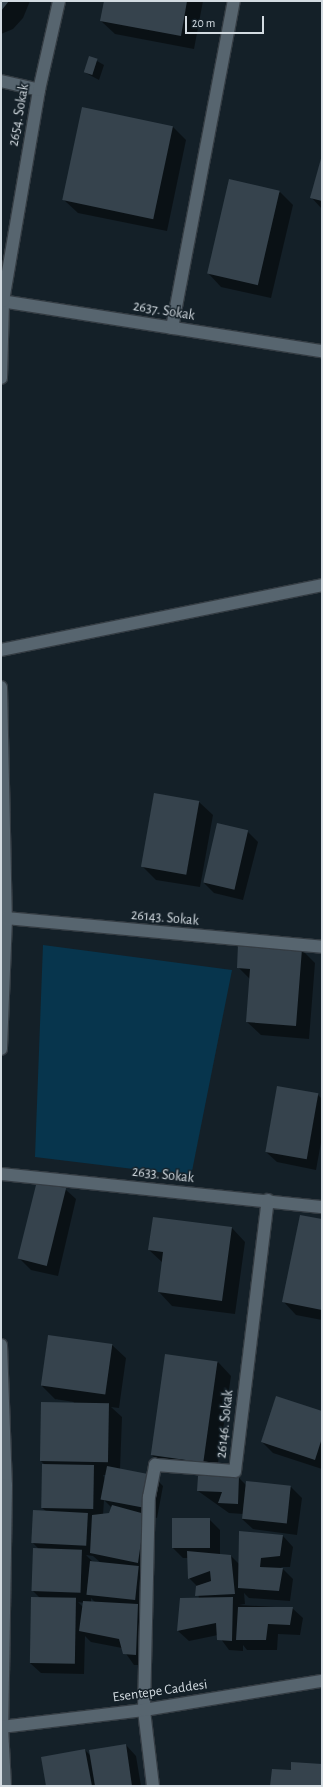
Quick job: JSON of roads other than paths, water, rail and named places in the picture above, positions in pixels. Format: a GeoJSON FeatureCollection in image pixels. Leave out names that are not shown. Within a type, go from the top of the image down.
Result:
{"type":"FeatureCollection","features":[{"type":"Feature","properties":{"kind":"street","name":"2654. Sokak"},"geometry":{"type":"LineString","coordinates":[[1,378],[2,301],[39,90],[59,1]]}},
{"type":"Feature","properties":{"kind":"street"},"geometry":{"type":"LineString","coordinates":[[172,328],[234,1]]}},
{"type":"Feature","properties":{"kind":"street"},"geometry":{"type":"LineString","coordinates":[[1,81],[39,90]]}},
{"type":"Feature","properties":{"kind":"street","name":"2637. Sokak"},"geometry":{"type":"LineString","coordinates":[[2,301],[322,351]]}},
{"type":"Feature","properties":{"kind":"street"},"geometry":{"type":"LineString","coordinates":[[1,650],[322,585]]}},
{"type":"Feature","properties":{"kind":"street"},"geometry":{"type":"LineString","coordinates":[[1,687],[6,918],[1,1049]]}},
{"type":"Feature","properties":{"kind":"street","name":"26143. Sokak"},"geometry":{"type":"LineString","coordinates":[[6,918],[322,948]]}},
{"type":"Feature","properties":{"kind":"street","name":"2633. Sokak"},"geometry":{"type":"LineString","coordinates":[[1,1174],[268,1200],[322,1207]]}},
{"type":"Feature","properties":{"kind":"street","name":"26146. Sokak"},"geometry":{"type":"LineString","coordinates":[[144,1710],[149,1497],[155,1466],[235,1471],[268,1200]]}},
{"type":"Feature","properties":{"kind":"street"},"geometry":{"type":"LineString","coordinates":[[1,1345],[3,1485],[1,1727],[5,1786]]}},
{"type":"Feature","properties":{"kind":"street","name":"Esentepe Caddesi"},"geometry":{"type":"LineString","coordinates":[[1,1727],[144,1710],[322,1681]]}},
{"type":"Feature","properties":{"kind":"street"},"geometry":{"type":"LineString","coordinates":[[144,1710],[152,1786]]}}]}
